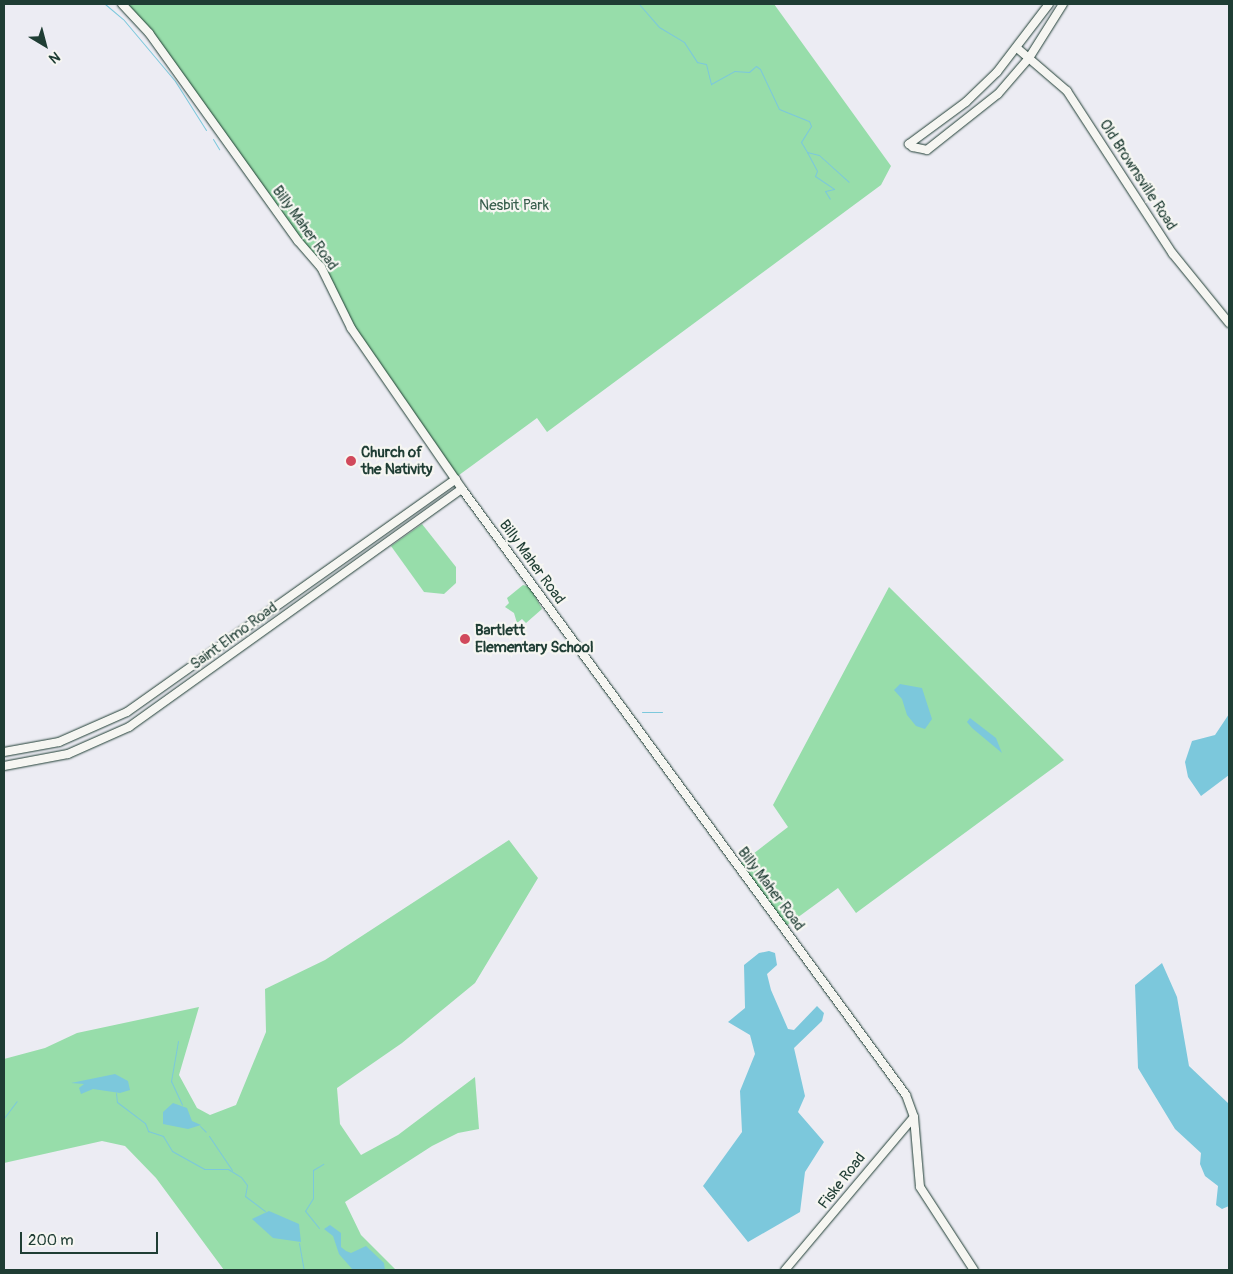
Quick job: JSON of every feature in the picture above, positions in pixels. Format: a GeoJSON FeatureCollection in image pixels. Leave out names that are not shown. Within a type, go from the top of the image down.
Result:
{"type":"FeatureCollection","features":[{"type":"Feature","properties":{"kind":"main road","name":"Billy Maher Road"},"geometry":{"type":"LineString","coordinates":[[122,4],[149,33],[298,241],[321,267],[351,328],[462,489],[674,783],[906,1095],[914,1117],[920,1187],[974,1270]]}},
{"type":"Feature","properties":{"kind":"main road"},"geometry":{"type":"LineString","coordinates":[[1049,4],[1017,48],[973,96],[910,144],[913,148],[927,150],[971,118],[1029,58],[1063,4]]}},
{"type":"Feature","properties":{"kind":"main road","name":"Old Brownsville Road"},"geometry":{"type":"LineString","coordinates":[[1017,48],[1067,91],[1168,247],[1229,323]]}},
{"type":"Feature","properties":{"kind":"main road","name":"Saint Elmo Road"},"geometry":{"type":"LineString","coordinates":[[4,752],[44,746],[94,729],[127,712],[456,479]]}},
{"type":"Feature","properties":{"kind":"main road","name":"Saint Elmo Road"},"geometry":{"type":"LineString","coordinates":[[4,766],[47,760],[98,743],[142,719],[462,489]]}},
{"type":"Feature","properties":{"kind":"main road"},"geometry":{"type":"LineString","coordinates":[[412,511],[419,520]]}},
{"type":"Feature","properties":{"kind":"main road"},"geometry":{"type":"LineString","coordinates":[[385,530],[392,539]]}},
{"type":"Feature","properties":{"kind":"main road"},"geometry":{"type":"LineString","coordinates":[[44,746],[47,760]]}},
{"type":"Feature","properties":{"kind":"main road","name":"Fiske Road"},"geometry":{"type":"LineString","coordinates":[[785,1270],[914,1117]]}},
{"type":"Feature","properties":{"kind":"green space","name":"Nesbit Park"},"geometry":{"type":"Polygon","coordinates":[[[127,4],[774,4],[891,166],[881,185],[547,432],[537,418],[455,478],[348,322],[324,271],[249,179],[127,4]]]}},
{"type":"Feature","properties":{"kind":"green space"},"geometry":{"type":"Polygon","coordinates":[[[422,524],[456,567],[456,583],[444,594],[424,592],[391,546],[422,524]]]}},
{"type":"Feature","properties":{"kind":"green space"},"geometry":{"type":"Polygon","coordinates":[[[523,585],[530,587],[542,609],[526,623],[522,619],[517,623],[514,613],[505,607],[509,603],[507,598],[523,585]]]}},
{"type":"Feature","properties":{"kind":"green space"},"geometry":{"type":"Polygon","coordinates":[[[889,587],[1064,760],[856,913],[838,888],[786,926],[740,864],[788,827],[773,805],[889,587]]]}},
{"type":"Feature","properties":{"kind":"green space"},"geometry":{"type":"Polygon","coordinates":[[[509,840],[538,878],[475,983],[402,1043],[337,1088],[340,1124],[361,1155],[398,1135],[475,1077],[479,1129],[458,1133],[432,1146],[345,1202],[361,1235],[396,1270],[224,1270],[156,1178],[125,1146],[102,1141],[4,1163],[4,1059],[45,1048],[77,1033],[199,1007],[179,1075],[197,1108],[210,1115],[236,1105],[266,1032],[265,989],[325,960],[509,840]]]}},
{"type":"Feature","properties":{"kind":"water"},"geometry":{"type":"Polygon","coordinates":[[[900,684],[922,688],[932,719],[925,729],[916,726],[907,715],[902,699],[894,690],[900,684]]]}},
{"type":"Feature","properties":{"kind":"water"},"geometry":{"type":"Polygon","coordinates":[[[1229,714],[1229,775],[1201,796],[1188,777],[1185,762],[1192,741],[1215,735],[1229,714]]]}},
{"type":"Feature","properties":{"kind":"water"},"geometry":{"type":"Polygon","coordinates":[[[970,718],[996,738],[1002,753],[972,728],[967,722],[970,718]]]}},
{"type":"Feature","properties":{"kind":"water"},"geometry":{"type":"Polygon","coordinates":[[[769,951],[775,953],[777,965],[767,974],[771,990],[788,1029],[794,1030],[817,1006],[824,1013],[822,1021],[794,1048],[805,1096],[798,1112],[824,1142],[805,1172],[800,1212],[748,1242],[703,1186],[742,1132],[740,1091],[755,1054],[750,1035],[728,1022],[745,1008],[744,965],[759,953],[769,951]]]}},
{"type":"Feature","properties":{"kind":"water"},"geometry":{"type":"Polygon","coordinates":[[[1162,963],[1177,997],[1189,1066],[1229,1104],[1229,1206],[1222,1209],[1216,1205],[1218,1186],[1205,1176],[1200,1164],[1201,1153],[1175,1129],[1138,1068],[1135,985],[1162,963]]]}},
{"type":"Feature","properties":{"kind":"water"},"geometry":{"type":"Polygon","coordinates":[[[115,1074],[128,1081],[130,1090],[120,1093],[93,1089],[81,1094],[79,1088],[84,1084],[71,1083],[115,1074]]]}},
{"type":"Feature","properties":{"kind":"water"},"geometry":{"type":"Polygon","coordinates":[[[173,1103],[187,1108],[192,1121],[201,1125],[188,1129],[163,1124],[163,1112],[173,1103]]]}},
{"type":"Feature","properties":{"kind":"water"},"geometry":{"type":"Polygon","coordinates":[[[269,1211],[299,1224],[301,1242],[273,1238],[252,1219],[269,1211]]]}},
{"type":"Feature","properties":{"kind":"water"},"geometry":{"type":"Polygon","coordinates":[[[330,1225],[341,1233],[341,1247],[351,1253],[366,1246],[384,1263],[385,1270],[353,1270],[339,1254],[333,1236],[324,1229],[330,1225]]]}},
{"type":"Feature","properties":{"kind":"waterway"},"geometry":{"type":"LineString","coordinates":[[105,4],[123,19],[175,81],[206,130]]}},
{"type":"Feature","properties":{"kind":"waterway"},"geometry":{"type":"LineString","coordinates":[[639,4],[659,27],[684,42],[697,62],[706,64],[711,84],[734,71],[749,72],[756,66],[760,69],[779,109],[809,121],[811,126],[801,142],[807,152],[819,155],[849,182]]}},
{"type":"Feature","properties":{"kind":"waterway"},"geometry":{"type":"LineString","coordinates":[[213,139],[219,149]]}},
{"type":"Feature","properties":{"kind":"waterway"},"geometry":{"type":"LineString","coordinates":[[807,152],[817,171],[815,176],[834,189],[825,191],[830,199]]}},
{"type":"Feature","properties":{"kind":"waterway"},"geometry":{"type":"LineString","coordinates":[[642,712],[662,712]]}},
{"type":"Feature","properties":{"kind":"waterway"},"geometry":{"type":"LineString","coordinates":[[178,1041],[171,1081],[182,1105]]}},
{"type":"Feature","properties":{"kind":"waterway"},"geometry":{"type":"LineString","coordinates":[[116,1093],[117,1102],[145,1123],[148,1131],[163,1136],[172,1151],[204,1169],[228,1169],[241,1177],[247,1185],[245,1196],[265,1211]]}},
{"type":"Feature","properties":{"kind":"waterway"},"geometry":{"type":"LineString","coordinates":[[4,1118],[17,1101]]}},
{"type":"Feature","properties":{"kind":"waterway"},"geometry":{"type":"LineString","coordinates":[[200,1126],[206,1132]]}},
{"type":"Feature","properties":{"kind":"waterway"},"geometry":{"type":"LineString","coordinates":[[209,1136],[232,1170]]}},
{"type":"Feature","properties":{"kind":"waterway"},"geometry":{"type":"LineString","coordinates":[[319,1228],[305,1211],[313,1198],[313,1170],[323,1164]]}},
{"type":"Feature","properties":{"kind":"waterway"},"geometry":{"type":"LineString","coordinates":[[299,1243],[304,1270]]}},
{"type":"Feature","properties":{"kind":"place","name":"Church of the Nativity"},"geometry":{"type":"Point","coordinates":[351,461]}},
{"type":"Feature","properties":{"kind":"place","name":"Bartlett Elementary School"},"geometry":{"type":"Point","coordinates":[465,639]}}]}
